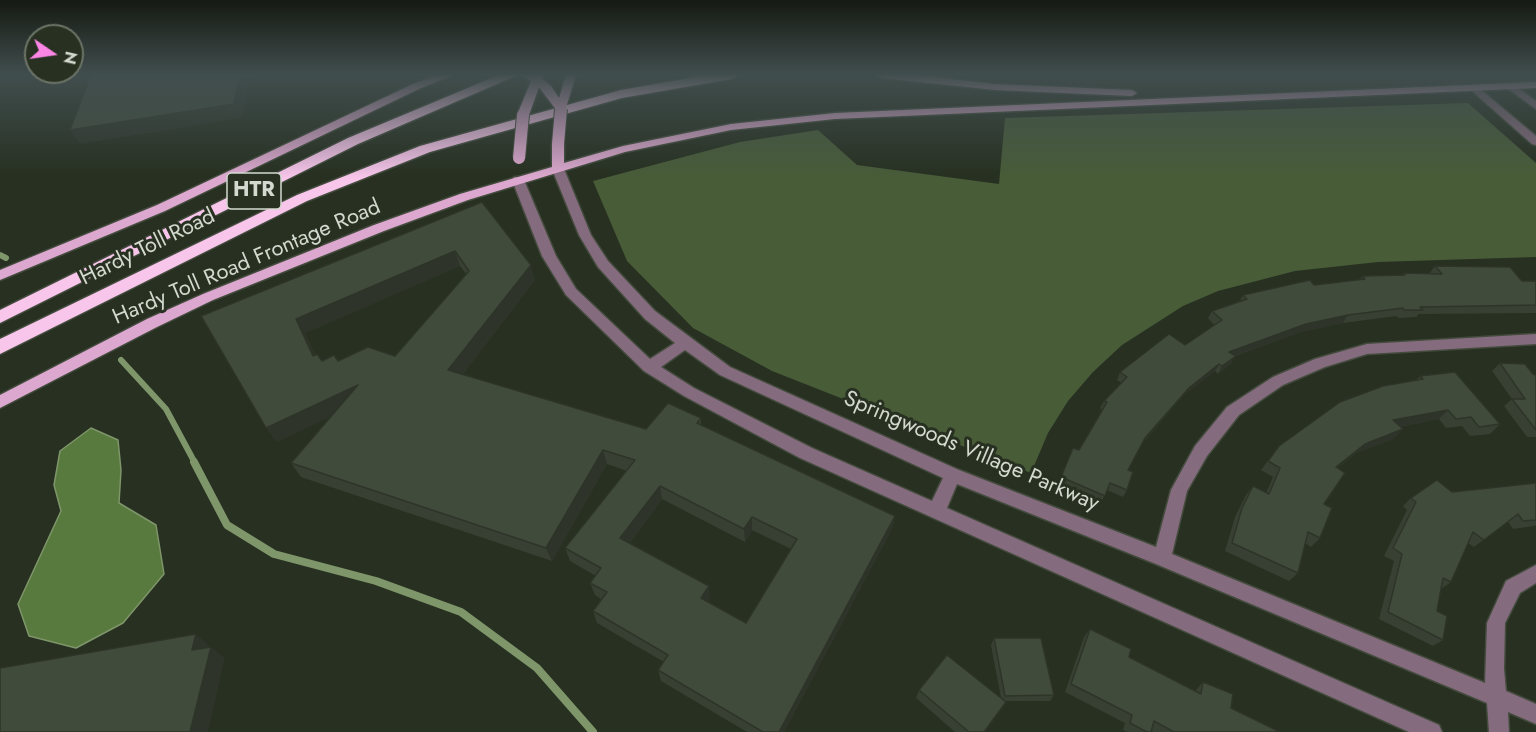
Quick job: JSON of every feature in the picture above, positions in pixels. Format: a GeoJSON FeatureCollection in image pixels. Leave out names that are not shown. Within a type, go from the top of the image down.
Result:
{"type":"FeatureCollection","features":[{"type":"Feature","properties":{"kind":"highway","name":"Hardy Toll Road"},"geometry":{"type":"LineString","coordinates":[[0,317],[353,141],[427,109]]}},
{"type":"Feature","properties":{"kind":"highway","name":"Hardy Toll Road"},"geometry":{"type":"LineString","coordinates":[[0,347],[302,198],[425,150],[564,109]]}},
{"type":"Feature","properties":{"kind":"main road"},"geometry":{"type":"LineString","coordinates":[[0,275],[161,208],[368,109]]}},
{"type":"Feature","properties":{"kind":"main road"},"geometry":{"type":"LineString","coordinates":[[518,180],[525,109]]}},
{"type":"Feature","properties":{"kind":"main road","name":"Springwoods Village Parkway"},"geometry":{"type":"LineString","coordinates":[[558,170],[561,109]]}},
{"type":"Feature","properties":{"kind":"main road","name":"Hardy Toll Road Frontage Road"},"geometry":{"type":"LineString","coordinates":[[0,402],[152,322],[208,297],[379,228],[518,180],[623,149],[731,127],[835,116],[987,109]]}},
{"type":"Feature","properties":{"kind":"street"},"geometry":{"type":"LineString","coordinates":[[1499,109],[1536,142]]}},
{"type":"Feature","properties":{"kind":"street","name":"Springwoods Village Parkway"},"geometry":{"type":"LineString","coordinates":[[558,170],[580,226],[603,264],[635,301],[685,343],[725,370],[953,475],[1162,558],[1536,714]]}},
{"type":"Feature","properties":{"kind":"street"},"geometry":{"type":"LineString","coordinates":[[518,180],[549,256],[571,292],[649,367],[689,392],[806,453],[1432,732]]}},
{"type":"Feature","properties":{"kind":"street"},"geometry":{"type":"LineString","coordinates":[[1162,558],[1179,490],[1201,451],[1233,411],[1278,381],[1320,363],[1367,349],[1536,339]]}},
{"type":"Feature","properties":{"kind":"street"},"geometry":{"type":"LineString","coordinates":[[649,367],[685,343]]}},
{"type":"Feature","properties":{"kind":"street"},"geometry":{"type":"LineString","coordinates":[[937,510],[953,475]]}},
{"type":"Feature","properties":{"kind":"street"},"geometry":{"type":"LineString","coordinates":[[1499,732],[1494,669],[1496,623],[1513,587],[1536,573]]}},
{"type":"Feature","properties":{"kind":"shaded area"},"geometry":{"type":"Polygon","coordinates":[[[1278,109],[1475,109],[1536,163],[1536,257],[1378,262],[1295,271],[1218,291],[1183,306],[1122,345],[1093,372],[1068,401],[1048,433],[1031,473],[772,371],[693,328],[627,261],[593,181],[740,142],[818,130],[857,165],[999,184],[1005,118],[1278,109]]]}},
{"type":"Feature","properties":{"kind":"shaded area"},"geometry":{"type":"Polygon","coordinates":[[[91,428],[118,440],[121,470],[119,503],[156,525],[164,574],[123,623],[76,648],[29,636],[18,604],[61,511],[54,485],[60,451],[91,428]]]}},
{"type":"Feature","properties":{"kind":"building"},"geometry":{"type":"Polygon","coordinates":[[[78,109],[201,109],[70,130],[78,109]]]}},
{"type":"Feature","properties":{"kind":"building"},"geometry":{"type":"Polygon","coordinates":[[[482,202],[531,265],[448,370],[646,429],[668,403],[701,418],[697,423],[895,516],[779,732],[763,732],[658,670],[668,655],[593,611],[607,592],[590,583],[601,568],[565,548],[635,460],[603,450],[546,548],[291,463],[358,385],[266,428],[201,316],[482,202]],[[455,251],[296,319],[313,356],[317,354],[322,361],[334,355],[338,361],[368,347],[395,356],[469,271],[455,251]],[[660,486],[620,538],[709,586],[701,598],[746,623],[797,539],[752,517],[744,529],[660,486]]]}},
{"type":"Feature","properties":{"kind":"building"},"geometry":{"type":"Polygon","coordinates":[[[1435,266],[1510,267],[1522,281],[1536,281],[1536,305],[1420,307],[1423,310],[1404,310],[1403,308],[1348,315],[1306,324],[1229,352],[1236,356],[1222,366],[1219,364],[1189,388],[1145,438],[1128,470],[1133,472],[1127,490],[1110,483],[1105,496],[1061,477],[1073,448],[1079,450],[1107,402],[1104,401],[1127,377],[1120,372],[1169,334],[1185,345],[1222,320],[1212,311],[1247,299],[1243,295],[1310,280],[1314,285],[1365,279],[1362,276],[1405,275],[1404,273],[1442,274],[1435,266]]]}},
{"type":"Feature","properties":{"kind":"building"},"geometry":{"type":"Polygon","coordinates":[[[1500,363],[1525,364],[1536,375],[1536,430],[1512,399],[1525,399],[1500,363]]]}},
{"type":"Feature","properties":{"kind":"building"},"geometry":{"type":"Polygon","coordinates":[[[1455,372],[1500,424],[1479,427],[1471,417],[1456,419],[1448,410],[1393,420],[1403,429],[1365,444],[1336,467],[1345,473],[1324,504],[1332,508],[1320,538],[1308,532],[1298,573],[1232,543],[1242,508],[1253,486],[1269,494],[1280,468],[1268,461],[1279,446],[1340,402],[1383,386],[1423,379],[1420,376],[1455,372]]]}},
{"type":"Feature","properties":{"kind":"building"},"geometry":{"type":"Polygon","coordinates":[[[1437,480],[1452,492],[1536,483],[1536,520],[1523,521],[1518,514],[1484,540],[1473,532],[1451,582],[1443,578],[1437,611],[1447,616],[1443,640],[1388,612],[1402,554],[1393,548],[1416,502],[1411,498],[1437,480]]]}},
{"type":"Feature","properties":{"kind":"building"},"geometry":{"type":"Polygon","coordinates":[[[1090,629],[1131,649],[1129,657],[1201,694],[1203,682],[1233,694],[1231,708],[1280,732],[1174,732],[1154,721],[1151,732],[1147,732],[1130,723],[1132,715],[1071,684],[1090,629]]]}},
{"type":"Feature","properties":{"kind":"building"},"geometry":{"type":"Polygon","coordinates":[[[196,634],[192,650],[211,647],[190,732],[0,732],[0,668],[196,634]]]}},
{"type":"Feature","properties":{"kind":"building"},"geometry":{"type":"Polygon","coordinates":[[[994,638],[1041,638],[1054,695],[1005,696],[994,638]]]}},
{"type":"Feature","properties":{"kind":"building"},"geometry":{"type":"Polygon","coordinates":[[[947,655],[1006,702],[984,732],[969,732],[919,690],[947,655]]]}},
{"type":"Feature","properties":{"kind":"waterway"},"geometry":{"type":"LineString","coordinates":[[0,255],[6,258]]}},
{"type":"Feature","properties":{"kind":"waterway"},"geometry":{"type":"LineString","coordinates":[[121,360],[166,409],[195,463]]}},
{"type":"Feature","properties":{"kind":"waterway"},"geometry":{"type":"LineString","coordinates":[[194,462],[227,525],[274,554],[376,581],[461,612],[537,668],[593,732]]}}]}
